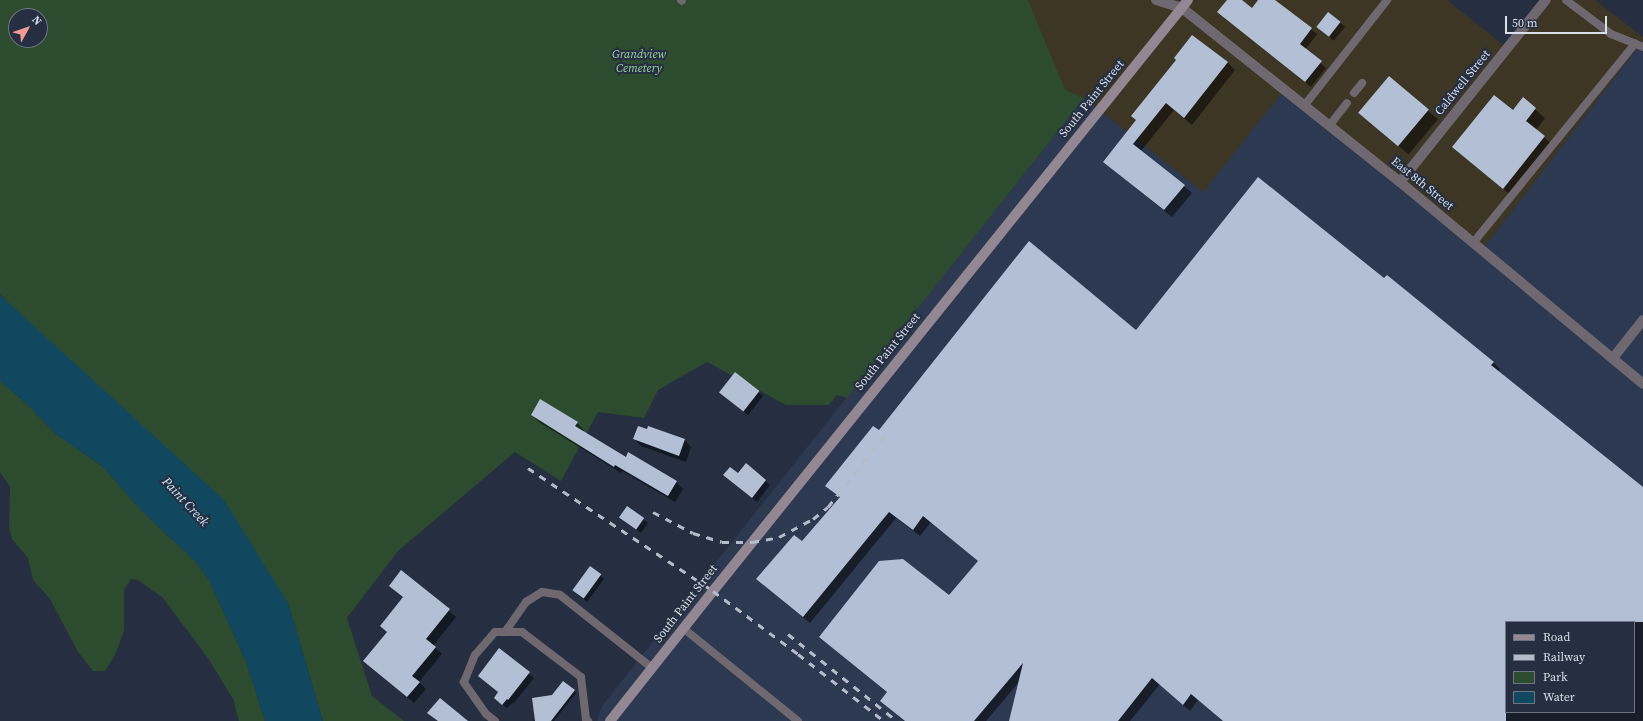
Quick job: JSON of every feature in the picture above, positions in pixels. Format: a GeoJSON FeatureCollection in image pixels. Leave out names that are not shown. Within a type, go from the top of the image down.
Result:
{"type":"FeatureCollection","features":[{"type":"Feature","properties":{"kind":"main road","name":"South Paint Street"},"geometry":{"type":"LineString","coordinates":[[610,721],[683,628],[1188,0]]}},
{"type":"Feature","properties":{"kind":"street"},"geometry":{"type":"LineString","coordinates":[[1156,0],[1182,8]]}},
{"type":"Feature","properties":{"kind":"street","name":"Caldwell Street"},"geometry":{"type":"LineString","coordinates":[[1400,182],[1546,0]]}},
{"type":"Feature","properties":{"kind":"street","name":"East 8th Street"},"geometry":{"type":"LineString","coordinates":[[1182,8],[1400,182],[1643,384]]}},
{"type":"Feature","properties":{"kind":"street"},"geometry":{"type":"LineString","coordinates":[[1613,358],[1643,320]]}},
{"type":"Feature","properties":{"kind":"lane"},"geometry":{"type":"LineString","coordinates":[[1304,106],[1387,0]]}},
{"type":"Feature","properties":{"kind":"lane"},"geometry":{"type":"LineString","coordinates":[[1473,242],[1639,46],[1611,34],[1566,0]]}},
{"type":"Feature","properties":{"kind":"lane"},"geometry":{"type":"LineString","coordinates":[[1354,92],[1362,83]]}},
{"type":"Feature","properties":{"kind":"lane"},"geometry":{"type":"LineString","coordinates":[[1330,126],[1347,103]]}},
{"type":"Feature","properties":{"kind":"lane"},"geometry":{"type":"LineString","coordinates":[[505,632],[526,602],[542,592],[560,595],[652,668]]}},
{"type":"Feature","properties":{"kind":"lane"},"geometry":{"type":"LineString","coordinates":[[683,628],[798,721]]}},
{"type":"Feature","properties":{"kind":"lane"},"geometry":{"type":"LineString","coordinates":[[495,721],[486,714],[464,682],[475,655],[495,632],[522,632],[581,677],[586,719],[588,721]]}},
{"type":"Feature","properties":{"kind":"shaded area"},"geometry":{"type":"Polygon","coordinates":[[[1015,0],[1447,0],[1507,48],[1546,0],[1595,0],[1643,37],[1643,41],[1482,250],[1203,192],[1084,98],[1021,72],[1015,0]]]}},
{"type":"Feature","properties":{"kind":"shaded area"},"geometry":{"type":"Polygon","coordinates":[[[1643,41],[1643,721],[597,721],[602,706],[1084,98],[1203,192],[1284,90],[1482,250],[1643,41]]]}},
{"type":"Feature","properties":{"kind":"green space","name":"Grandview Cemetery"},"geometry":{"type":"Polygon","coordinates":[[[0,0],[1028,0],[1065,90],[1084,98],[847,398],[837,395],[829,405],[786,405],[707,362],[658,390],[644,418],[598,412],[561,481],[515,452],[398,551],[347,618],[372,696],[404,721],[323,721],[288,603],[0,294],[0,0]]]}},
{"type":"Feature","properties":{"kind":"green space"},"geometry":{"type":"Polygon","coordinates":[[[0,381],[27,404],[56,434],[102,466],[142,511],[198,564],[210,582],[247,664],[265,721],[239,721],[233,699],[208,658],[163,598],[138,580],[131,579],[124,590],[124,631],[115,655],[105,671],[93,671],[78,652],[50,599],[33,580],[28,558],[12,539],[9,528],[10,487],[0,472],[0,381]]]}},
{"type":"Feature","properties":{"kind":"water","name":"Paint Creek"},"geometry":{"type":"Polygon","coordinates":[[[0,295],[224,500],[288,603],[323,721],[265,721],[247,664],[210,582],[198,564],[142,511],[102,466],[56,434],[27,404],[0,381],[0,295]]]}},
{"type":"Feature","properties":{"kind":"building"},"geometry":{"type":"Polygon","coordinates":[[[1227,0],[1242,0],[1252,8],[1258,0],[1275,0],[1312,28],[1300,44],[1322,61],[1305,82],[1217,12],[1227,0]]]}},
{"type":"Feature","properties":{"kind":"building"},"geometry":{"type":"Polygon","coordinates":[[[1328,12],[1341,22],[1329,37],[1316,27],[1328,12]]]}},
{"type":"Feature","properties":{"kind":"building"},"geometry":{"type":"Polygon","coordinates":[[[1192,35],[1228,62],[1184,118],[1166,103],[1133,144],[1185,185],[1164,210],[1103,162],[1136,120],[1131,116],[1176,60],[1174,58],[1192,35]]]}},
{"type":"Feature","properties":{"kind":"building"},"geometry":{"type":"Polygon","coordinates":[[[1389,76],[1429,109],[1398,146],[1358,113],[1389,76]]]}},
{"type":"Feature","properties":{"kind":"building"},"geometry":{"type":"Polygon","coordinates":[[[1494,95],[1513,110],[1523,97],[1536,108],[1526,121],[1545,136],[1503,189],[1452,147],[1494,95]]]}},
{"type":"Feature","properties":{"kind":"building"},"geometry":{"type":"Polygon","coordinates":[[[1258,177],[1384,278],[1387,275],[1494,362],[1491,365],[1643,487],[1643,622],[1505,621],[1506,721],[1223,721],[1191,694],[1183,705],[1152,678],[1118,721],[1009,721],[1023,663],[974,721],[905,721],[880,701],[887,692],[819,637],[879,561],[903,559],[949,595],[978,561],[923,516],[913,530],[889,512],[803,617],[756,579],[794,535],[802,541],[840,497],[825,486],[873,426],[879,430],[1029,241],[1136,330],[1258,177]]]}},
{"type":"Feature","properties":{"kind":"building"},"geometry":{"type":"Polygon","coordinates":[[[735,372],[759,391],[743,412],[719,392],[735,372]]]}},
{"type":"Feature","properties":{"kind":"building"},"geometry":{"type":"Polygon","coordinates":[[[540,399],[578,422],[575,426],[626,457],[628,452],[677,481],[668,496],[615,465],[614,467],[531,415],[540,399]]]}},
{"type":"Feature","properties":{"kind":"building"},"geometry":{"type":"Polygon","coordinates":[[[638,426],[647,429],[648,426],[685,439],[679,456],[633,439],[638,426]]]}},
{"type":"Feature","properties":{"kind":"building"},"geometry":{"type":"Polygon","coordinates":[[[746,463],[766,480],[752,498],[723,475],[730,467],[738,473],[746,463]]]}},
{"type":"Feature","properties":{"kind":"building"},"geometry":{"type":"Polygon","coordinates":[[[627,506],[644,518],[636,530],[619,517],[627,506]]]}},
{"type":"Feature","properties":{"kind":"building"},"geometry":{"type":"Polygon","coordinates":[[[590,566],[601,574],[584,598],[572,590],[590,566]]]}},
{"type":"Feature","properties":{"kind":"building"},"geometry":{"type":"Polygon","coordinates":[[[401,570],[450,609],[426,639],[436,647],[412,676],[420,682],[407,697],[363,661],[387,632],[380,626],[403,597],[389,586],[401,570]]]}},
{"type":"Feature","properties":{"kind":"building"},"geometry":{"type":"Polygon","coordinates":[[[499,648],[530,672],[508,700],[507,699],[502,705],[494,698],[498,692],[478,676],[499,648]]]}},
{"type":"Feature","properties":{"kind":"building"},"geometry":{"type":"Polygon","coordinates":[[[563,681],[575,690],[551,721],[535,721],[532,698],[552,695],[563,681]]]}},
{"type":"Feature","properties":{"kind":"building"},"geometry":{"type":"Polygon","coordinates":[[[440,698],[468,721],[438,721],[427,713],[440,698]]]}},
{"type":"Feature","properties":{"kind":"railway"},"geometry":{"type":"LineString","coordinates":[[653,512],[693,533],[722,542],[752,542],[779,537],[813,519],[828,507],[885,435]]}},
{"type":"Feature","properties":{"kind":"railway"},"geometry":{"type":"LineString","coordinates":[[528,468],[713,591],[798,654],[884,721]]}},
{"type":"Feature","properties":{"kind":"railway"},"geometry":{"type":"LineString","coordinates":[[788,634],[897,721]]}}]}
